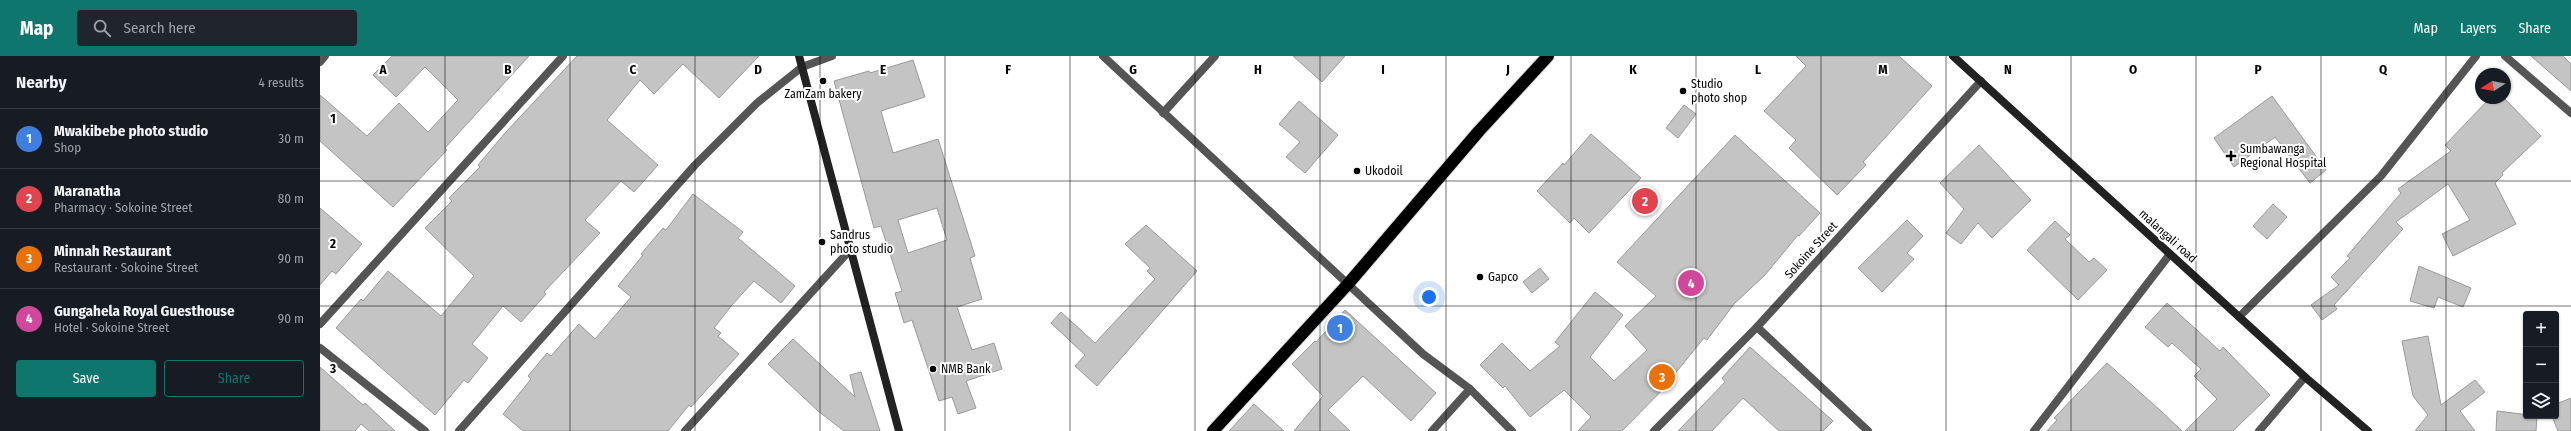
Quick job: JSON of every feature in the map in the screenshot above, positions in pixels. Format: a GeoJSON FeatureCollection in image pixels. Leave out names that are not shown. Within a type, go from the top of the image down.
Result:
{"type":"FeatureCollection","features":[{"type":"Feature","properties":{"kind":"highway"},"geometry":{"type":"LineString","coordinates":[[1213,431],[1348,284],[1479,131],[1548,56]]}},
{"type":"Feature","properties":{"kind":"street"},"geometry":{"type":"LineString","coordinates":[[320,62],[325,56]]}},
{"type":"Feature","properties":{"kind":"street"},"geometry":{"type":"LineString","coordinates":[[320,324],[563,56]]}},
{"type":"Feature","properties":{"kind":"street"},"geometry":{"type":"LineString","coordinates":[[799,56],[898,431]]}},
{"type":"Feature","properties":{"kind":"street"},"geometry":{"type":"LineString","coordinates":[[459,431],[694,165],[757,103],[802,67],[832,56]]}},
{"type":"Feature","properties":{"kind":"street"},"geometry":{"type":"LineString","coordinates":[[1103,56],[1423,354],[1470,389],[1512,431]]}},
{"type":"Feature","properties":{"kind":"street"},"geometry":{"type":"LineString","coordinates":[[1163,113],[1215,56]]}},
{"type":"Feature","properties":{"kind":"street","name":"malangali road"},"geometry":{"type":"LineString","coordinates":[[1953,56],[2305,377],[2368,431]]}},
{"type":"Feature","properties":{"kind":"street"},"geometry":{"type":"LineString","coordinates":[[2239,317],[2382,176],[2476,56]]}},
{"type":"Feature","properties":{"kind":"street"},"geometry":{"type":"LineString","coordinates":[[2505,56],[2571,114]]}},
{"type":"Feature","properties":{"kind":"street","name":"Sokoine Street"},"geometry":{"type":"LineString","coordinates":[[1654,431],[1757,327],[1981,81]]}},
{"type":"Feature","properties":{"kind":"street"},"geometry":{"type":"LineString","coordinates":[[685,431],[850,250]]}},
{"type":"Feature","properties":{"kind":"street"},"geometry":{"type":"LineString","coordinates":[[2034,431],[2170,254]]}},
{"type":"Feature","properties":{"kind":"street"},"geometry":{"type":"LineString","coordinates":[[1757,327],[1868,431]]}},
{"type":"Feature","properties":{"kind":"street"},"geometry":{"type":"LineString","coordinates":[[320,348],[425,431]]}},
{"type":"Feature","properties":{"kind":"street"},"geometry":{"type":"LineString","coordinates":[[2259,431],[2305,377]]}},
{"type":"Feature","properties":{"kind":"street"},"geometry":{"type":"LineString","coordinates":[[1432,431],[1470,389]]}},
{"type":"Feature","properties":{"kind":"building"},"geometry":{"type":"Polygon","coordinates":[[[392,56],[529,56],[445,148],[447,150],[393,207],[320,141],[320,95],[367,136],[399,103],[428,132],[458,100],[425,67],[396,97],[373,75],[392,56]]]}},
{"type":"Feature","properties":{"kind":"building"},"geometry":{"type":"Polygon","coordinates":[[[577,56],[759,56],[719,98],[683,64],[654,94],[640,80],[607,120],[658,165],[634,192],[621,181],[585,220],[600,233],[544,292],[546,294],[521,322],[503,306],[472,344],[488,358],[468,383],[464,380],[435,415],[336,328],[361,299],[363,301],[388,271],[441,316],[474,276],[425,228],[452,201],[449,198],[480,167],[478,165],[505,133],[577,56]]]}},
{"type":"Feature","properties":{"kind":"building"},"geometry":{"type":"Polygon","coordinates":[[[1293,56],[1345,56],[1322,82],[1293,56]]]}},
{"type":"Feature","properties":{"kind":"building"},"geometry":{"type":"Polygon","coordinates":[[[1796,56],[1899,56],[1932,86],[1863,162],[1866,165],[1837,195],[1789,148],[1796,140],[1764,111],[1806,66],[1796,56]]]}},
{"type":"Feature","properties":{"kind":"building"},"geometry":{"type":"Polygon","coordinates":[[[2531,56],[2563,56],[2571,64],[2571,91],[2531,56]]]}},
{"type":"Feature","properties":{"kind":"building"},"geometry":{"type":"Polygon","coordinates":[[[913,60],[925,97],[881,111],[893,153],[938,139],[975,256],[970,258],[982,299],[957,307],[972,350],[994,343],[1002,369],[966,381],[976,408],[958,414],[952,397],[939,401],[912,320],[904,323],[895,293],[902,291],[881,226],[874,228],[834,81],[869,71],[870,73],[913,60]],[[937,208],[898,220],[908,253],[947,240],[937,208]]]}},
{"type":"Feature","properties":{"kind":"building"},"geometry":{"type":"Polygon","coordinates":[[[2272,96],[2326,170],[2310,183],[2275,137],[2234,167],[2214,138],[2272,96]]]}},
{"type":"Feature","properties":{"kind":"building"},"geometry":{"type":"Polygon","coordinates":[[[1299,101],[1338,135],[1305,173],[1286,157],[1300,142],[1279,124],[1299,101]]]}},
{"type":"Feature","properties":{"kind":"building"},"geometry":{"type":"Polygon","coordinates":[[[2484,104],[2510,104],[2541,136],[2502,173],[2503,175],[2495,183],[2516,224],[2453,256],[2442,234],[2470,220],[2448,184],[2396,222],[2403,229],[2334,305],[2337,309],[2322,320],[2311,305],[2339,285],[2331,277],[2350,258],[2347,256],[2401,193],[2398,189],[2451,151],[2445,145],[2484,104]]]}},
{"type":"Feature","properties":{"kind":"building"},"geometry":{"type":"Polygon","coordinates":[[[1684,105],[1696,114],[1678,138],[1666,128],[1684,105]]]}},
{"type":"Feature","properties":{"kind":"building"},"geometry":{"type":"Polygon","coordinates":[[[1591,134],[1641,178],[1589,233],[1574,218],[1570,223],[1537,191],[1563,163],[1564,165],[1591,134]]]}},
{"type":"Feature","properties":{"kind":"building"},"geometry":{"type":"Polygon","coordinates":[[[1735,135],[1820,213],[1799,236],[1798,235],[1765,275],[1734,304],[1707,340],[1704,338],[1673,376],[1675,377],[1622,431],[1578,431],[1591,417],[1564,390],[1530,417],[1505,386],[1503,388],[1480,365],[1502,343],[1530,371],[1560,346],[1555,342],[1595,292],[1623,315],[1590,357],[1614,381],[1647,350],[1625,326],[1656,296],[1617,262],[1735,135]]]}},
{"type":"Feature","properties":{"kind":"building"},"geometry":{"type":"Polygon","coordinates":[[[1979,145],[2031,200],[1992,238],[1978,223],[1961,244],[1946,233],[1964,209],[1940,183],[1979,145]]]}},
{"type":"Feature","properties":{"kind":"building"},"geometry":{"type":"Polygon","coordinates":[[[693,194],[743,232],[738,238],[795,286],[781,303],[754,281],[732,305],[714,328],[721,333],[718,336],[739,354],[691,407],[689,405],[668,431],[523,431],[503,414],[531,379],[528,376],[547,353],[551,356],[579,324],[595,339],[631,297],[618,286],[643,255],[641,254],[663,228],[666,230],[693,194]]]}},
{"type":"Feature","properties":{"kind":"building"},"geometry":{"type":"Polygon","coordinates":[[[2273,204],[2287,217],[2267,239],[2253,226],[2273,204]]]}},
{"type":"Feature","properties":{"kind":"building"},"geometry":{"type":"Polygon","coordinates":[[[320,208],[362,244],[336,274],[332,271],[320,285],[320,208]]]}},
{"type":"Feature","properties":{"kind":"building"},"geometry":{"type":"Polygon","coordinates":[[[1907,220],[1923,236],[1907,253],[1914,259],[1882,292],[1858,268],[1907,220]]]}},
{"type":"Feature","properties":{"kind":"building"},"geometry":{"type":"Polygon","coordinates":[[[2055,221],[2070,235],[2065,239],[2089,262],[2094,258],[2107,270],[2078,300],[2027,250],[2055,221]]]}},
{"type":"Feature","properties":{"kind":"building"},"geometry":{"type":"Polygon","coordinates":[[[1146,225],[1197,271],[1097,386],[1075,366],[1085,355],[1051,323],[1061,312],[1095,343],[1155,279],[1147,271],[1150,268],[1125,244],[1146,225]]]}},
{"type":"Feature","properties":{"kind":"building"},"geometry":{"type":"Polygon","coordinates":[[[2419,266],[2471,288],[2463,307],[2438,297],[2434,308],[2410,301],[2419,266]]]}},
{"type":"Feature","properties":{"kind":"building"},"geometry":{"type":"Polygon","coordinates":[[[1540,268],[1549,279],[1532,293],[1523,282],[1540,268]]]}},
{"type":"Feature","properties":{"kind":"building"},"geometry":{"type":"Polygon","coordinates":[[[2167,303],[2220,351],[2223,347],[2270,395],[2233,431],[2185,431],[2217,399],[2194,376],[2201,369],[2172,343],[2168,347],[2145,327],[2167,303]]]}},
{"type":"Feature","properties":{"kind":"building"},"geometry":{"type":"Polygon","coordinates":[[[1345,310],[1436,393],[1411,421],[1363,376],[1328,410],[1350,431],[1294,431],[1323,396],[1292,364],[1315,341],[1316,342],[1345,310]]]}},
{"type":"Feature","properties":{"kind":"building"},"geometry":{"type":"Polygon","coordinates":[[[2428,336],[2441,405],[2475,380],[2485,392],[2460,411],[2475,431],[2415,431],[2428,415],[2413,396],[2402,341],[2428,336]]]}},
{"type":"Feature","properties":{"kind":"building"},"geometry":{"type":"Polygon","coordinates":[[[793,339],[855,397],[850,375],[861,372],[880,431],[844,431],[818,411],[768,364],[793,339]]]}},
{"type":"Feature","properties":{"kind":"building"},"geometry":{"type":"Polygon","coordinates":[[[1750,347],[1833,421],[1823,431],[1779,431],[1743,398],[1712,431],[1678,431],[1725,382],[1722,378],[1750,347]]]}},
{"type":"Feature","properties":{"kind":"building"},"geometry":{"type":"Polygon","coordinates":[[[2107,363],[2182,431],[2047,431],[2057,420],[2054,418],[2107,363]]]}},
{"type":"Feature","properties":{"kind":"building"},"geometry":{"type":"Polygon","coordinates":[[[320,367],[363,405],[365,403],[395,431],[369,431],[361,424],[355,431],[320,431],[320,367]]]}},
{"type":"Feature","properties":{"kind":"building"},"geometry":{"type":"Polygon","coordinates":[[[2571,398],[2571,431],[2558,431],[2553,419],[2559,419],[2559,403],[2571,398]]]}},
{"type":"Feature","properties":{"kind":"building"},"geometry":{"type":"Polygon","coordinates":[[[1254,404],[1284,431],[1229,431],[1254,404]]]}},
{"type":"Feature","properties":{"kind":"building"},"geometry":{"type":"Polygon","coordinates":[[[2497,411],[2523,414],[2523,419],[2537,419],[2536,431],[2496,431],[2497,411]]]}},
{"type":"Feature","properties":{"kind":"place","name":"ZamZam bakery"},"geometry":{"type":"Point","coordinates":[823,81]}},
{"type":"Feature","properties":{"kind":"place","name":"Studio photo shop"},"geometry":{"type":"Point","coordinates":[1683,91]}},
{"type":"Feature","properties":{"kind":"place","name":"Sumbawanga Regional Hospital"},"geometry":{"type":"Point","coordinates":[2231,156]}},
{"type":"Feature","properties":{"kind":"place","name":"Ukodoil"},"geometry":{"type":"Point","coordinates":[1357,171]}},
{"type":"Feature","properties":{"kind":"place","name":"Maranatha"},"geometry":{"type":"Point","coordinates":[1645,201]}},
{"type":"Feature","properties":{"kind":"place","name":"Sandrus photo studio"},"geometry":{"type":"Point","coordinates":[822,242]}},
{"type":"Feature","properties":{"kind":"place","name":"Gapco"},"geometry":{"type":"Point","coordinates":[1480,277]}},
{"type":"Feature","properties":{"kind":"place","name":"Gungahela Royal Guesthouse"},"geometry":{"type":"Point","coordinates":[1691,283]}},
{"type":"Feature","properties":{"kind":"place","name":"Mwakibebe photo studio"},"geometry":{"type":"Point","coordinates":[1340,328]}},
{"type":"Feature","properties":{"kind":"place","name":"NMB Bank"},"geometry":{"type":"Point","coordinates":[933,369]}},
{"type":"Feature","properties":{"kind":"place","name":"Minnah Restaurant"},"geometry":{"type":"Point","coordinates":[1662,377]}}]}
